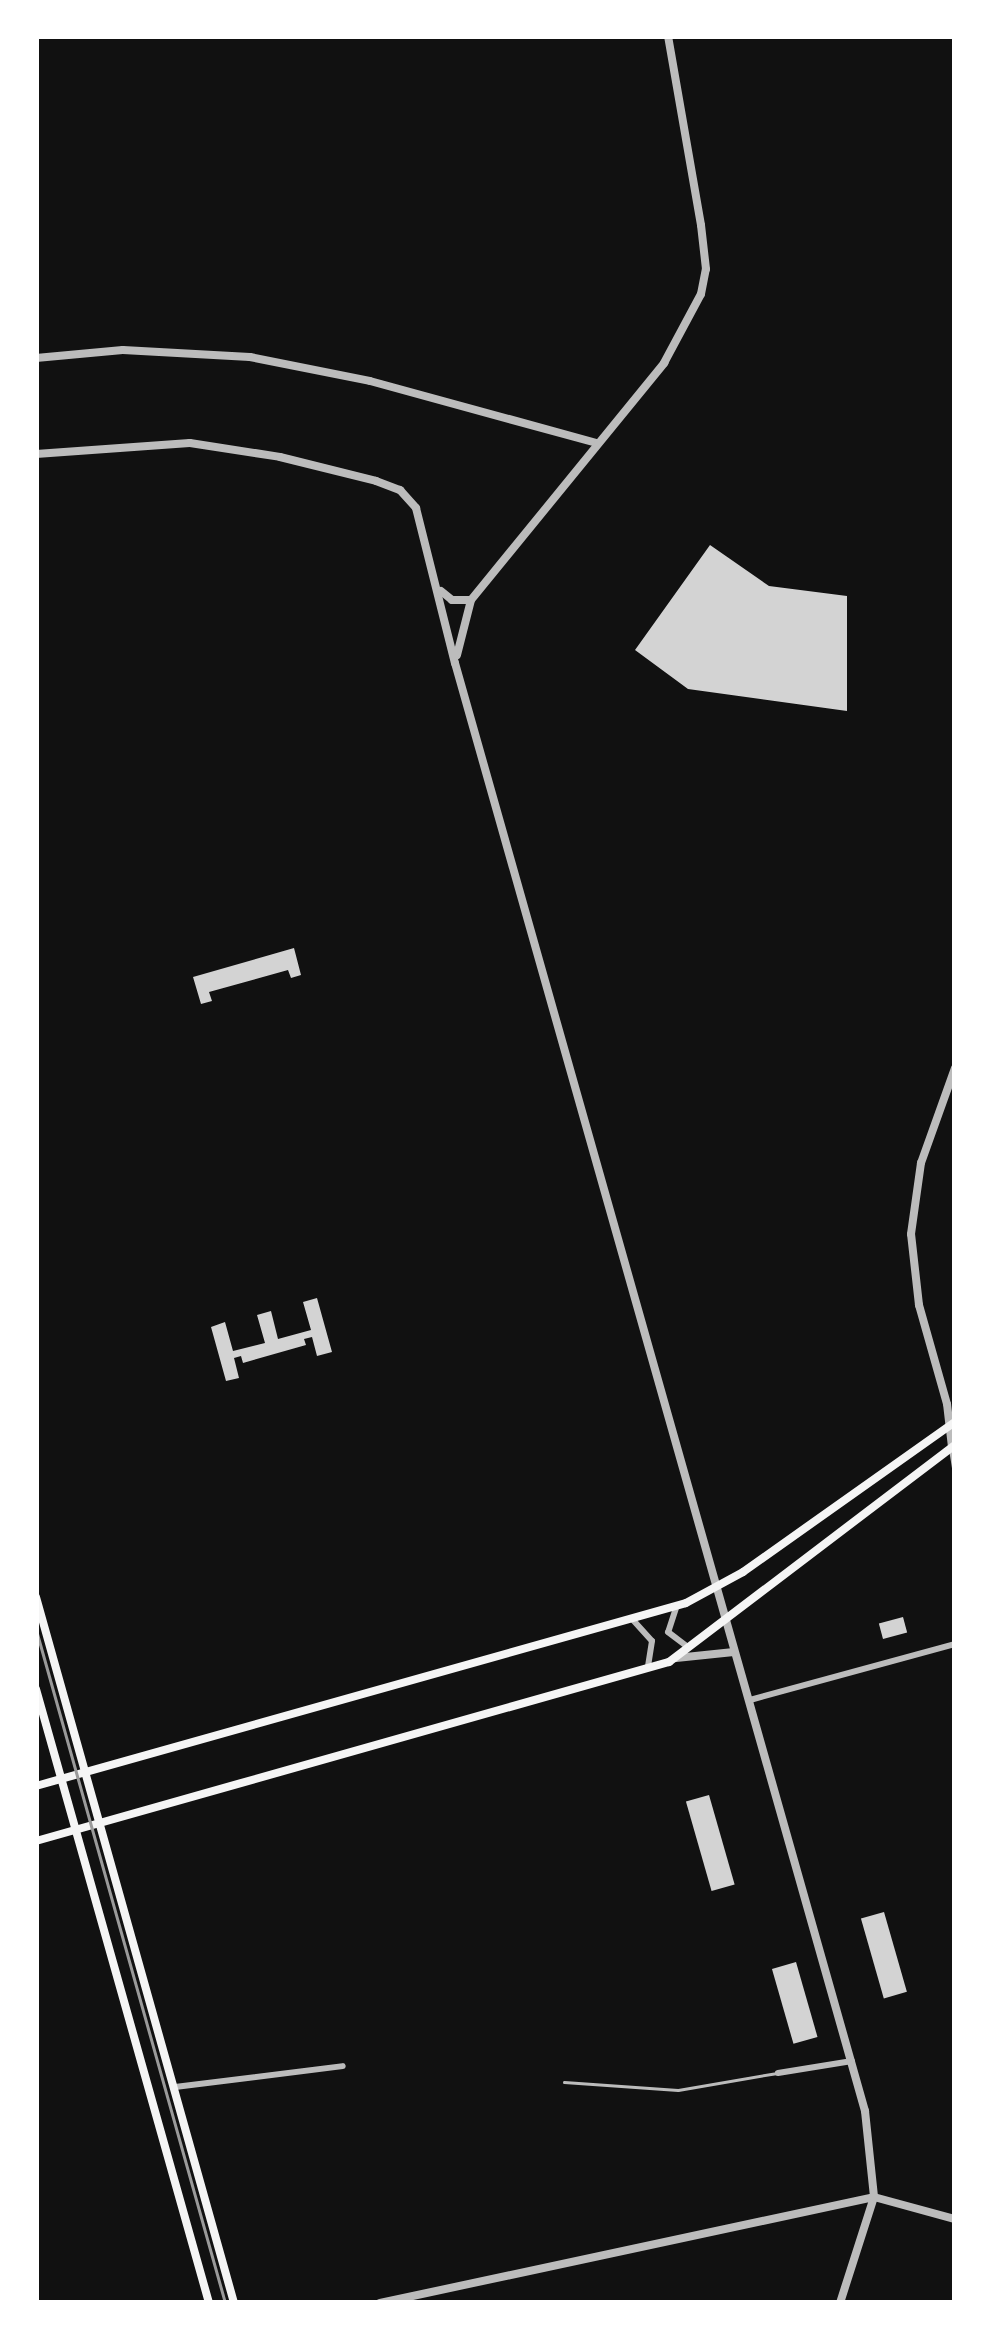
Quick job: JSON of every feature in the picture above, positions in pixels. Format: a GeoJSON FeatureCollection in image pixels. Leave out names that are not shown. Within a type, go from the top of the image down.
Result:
{"type":"FeatureCollection","features":[{"type":"Feature","properties":{"kind":"main road"},"geometry":{"type":"LineString","coordinates":[[36,1786],[678,1606],[717,1589],[952,1424]]}},
{"type":"Feature","properties":{"kind":"main road"},"geometry":{"type":"LineString","coordinates":[[36,1840],[676,1658],[953,1446]]}},
{"type":"Feature","properties":{"kind":"main road"},"geometry":{"type":"LineString","coordinates":[[36,1597],[234,2303]]}},
{"type":"Feature","properties":{"kind":"main road"},"geometry":{"type":"LineString","coordinates":[[36,1688],[209,2303]]}},
{"type":"Feature","properties":{"kind":"street"},"geometry":{"type":"LineString","coordinates":[[455,663],[471,600],[664,363],[701,294],[706,268],[668,36]]}},
{"type":"Feature","properties":{"kind":"street"},"geometry":{"type":"LineString","coordinates":[[36,358],[123,350],[250,357],[370,381],[596,443]]}},
{"type":"Feature","properties":{"kind":"street"},"geometry":{"type":"LineString","coordinates":[[36,454],[190,443],[280,457],[376,481],[400,490],[416,508],[455,663],[865,2111],[874,2197],[840,2303]]}},
{"type":"Feature","properties":{"kind":"street"},"geometry":{"type":"LineString","coordinates":[[437,585],[452,600],[471,600]]}},
{"type":"Feature","properties":{"kind":"street"},"geometry":{"type":"LineString","coordinates":[[955,1068],[921,1162],[911,1234],[919,1305],[952,1424],[955,1469]]}},
{"type":"Feature","properties":{"kind":"street"},"geometry":{"type":"LineString","coordinates":[[678,1606],[670,1614],[668,1632],[675,1642],[692,1646]]}},
{"type":"Feature","properties":{"kind":"street"},"geometry":{"type":"LineString","coordinates":[[633,1620],[652,1640],[646,1669]]}},
{"type":"Feature","properties":{"kind":"street"},"geometry":{"type":"LineString","coordinates":[[750,1700],[955,1644]]}},
{"type":"Feature","properties":{"kind":"street"},"geometry":{"type":"LineString","coordinates":[[676,1658],[734,1652]]}},
{"type":"Feature","properties":{"kind":"street"},"geometry":{"type":"LineString","coordinates":[[778,2073],[853,2061]]}},
{"type":"Feature","properties":{"kind":"street"},"geometry":{"type":"LineString","coordinates":[[175,2087],[343,2066]]}},
{"type":"Feature","properties":{"kind":"street"},"geometry":{"type":"LineString","coordinates":[[380,2303],[874,2197],[955,2219]]}},
{"type":"Feature","properties":{"kind":"lane"},"geometry":{"type":"LineString","coordinates":[[564,2082],[678,2090],[778,2073]]}},
{"type":"Feature","properties":{"kind":"building"},"geometry":{"type":"Polygon","coordinates":[[[710,545],[769,586],[847,596],[847,711],[688,689],[635,650],[710,545]]]}},
{"type":"Feature","properties":{"kind":"building"},"geometry":{"type":"Polygon","coordinates":[[[294,948],[301,975],[291,978],[288,970],[209,992],[212,1001],[201,1004],[193,977],[294,948]]]}},
{"type":"Feature","properties":{"kind":"building"},"geometry":{"type":"Polygon","coordinates":[[[317,1298],[332,1352],[317,1356],[312,1337],[304,1339],[306,1345],[243,1363],[241,1356],[234,1358],[239,1378],[226,1381],[211,1327],[225,1322],[233,1351],[265,1343],[257,1315],[271,1311],[278,1339],[311,1330],[303,1302],[317,1298]]]}},
{"type":"Feature","properties":{"kind":"building"},"geometry":{"type":"Polygon","coordinates":[[[903,1617],[907,1632],[883,1639],[879,1623],[903,1617]]]}},
{"type":"Feature","properties":{"kind":"building"},"geometry":{"type":"Polygon","coordinates":[[[709,1795],[735,1884],[712,1891],[686,1802],[709,1795]]]}},
{"type":"Feature","properties":{"kind":"building"},"geometry":{"type":"Polygon","coordinates":[[[884,1912],[907,1992],[884,1998],[861,1919],[884,1912]]]}},
{"type":"Feature","properties":{"kind":"building"},"geometry":{"type":"Polygon","coordinates":[[[796,1962],[817,2037],[793,2044],[772,1969],[796,1962]]]}},
{"type":"Feature","properties":{"kind":"tram line"},"geometry":{"type":"LineString","coordinates":[[36,1630],[225,2303]]}}]}
